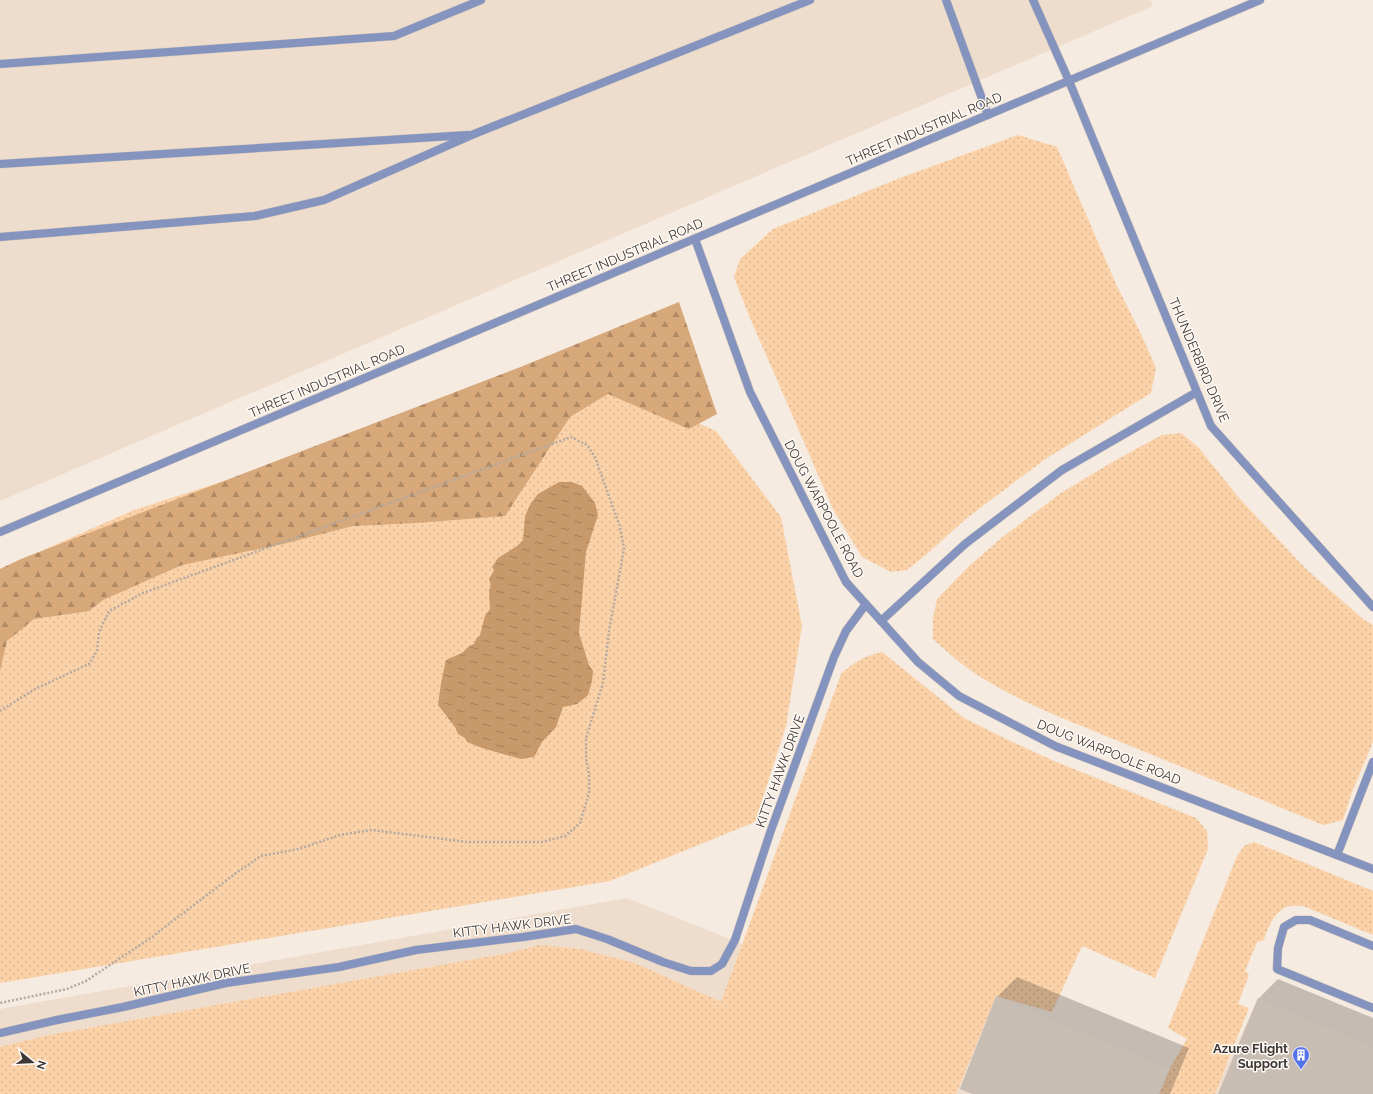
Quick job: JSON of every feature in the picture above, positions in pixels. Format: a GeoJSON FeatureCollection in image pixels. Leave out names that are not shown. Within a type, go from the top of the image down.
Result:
{"type":"FeatureCollection","features":[{"type":"Feature","properties":{"kind":"street"},"geometry":{"type":"LineString","coordinates":[[0,64],[394,36],[481,0]]}},
{"type":"Feature","properties":{"kind":"street"},"geometry":{"type":"LineString","coordinates":[[0,237],[255,216],[324,200],[474,134],[810,0]]}},
{"type":"Feature","properties":{"kind":"street"},"geometry":{"type":"LineString","coordinates":[[946,0],[988,115]]}},
{"type":"Feature","properties":{"kind":"street","name":"THUNDERBIRD DRIVE"},"geometry":{"type":"LineString","coordinates":[[1033,0],[1069,81],[1211,426],[1373,607]]}},
{"type":"Feature","properties":{"kind":"street","name":"THREET INDUSTRIAL ROAD"},"geometry":{"type":"LineString","coordinates":[[0,532],[1260,0]]}},
{"type":"Feature","properties":{"kind":"street"},"geometry":{"type":"LineString","coordinates":[[0,164],[474,134]]}},
{"type":"Feature","properties":{"kind":"street","name":"DOUG WARPOOLE ROAD"},"geometry":{"type":"LineString","coordinates":[[695,239],[750,392],[846,582],[918,662],[959,696],[1055,746],[1373,869]]}},
{"type":"Feature","properties":{"kind":"street"},"geometry":{"type":"LineString","coordinates":[[881,621],[966,544],[1062,470],[1197,392]]}},
{"type":"Feature","properties":{"kind":"street","name":"KITTY HAWK DRIVE"},"geometry":{"type":"LineString","coordinates":[[0,1033],[226,983],[339,967],[416,950],[576,929],[607,939],[663,962],[691,971],[711,971],[722,964],[735,940],[770,833],[834,657],[846,631],[866,604]]}},
{"type":"Feature","properties":{"kind":"street"},"geometry":{"type":"LineString","coordinates":[[1337,855],[1373,762]]}},
{"type":"Feature","properties":{"kind":"street"},"geometry":{"type":"LineString","coordinates":[[1373,946],[1310,920],[1296,920],[1284,927],[1278,948],[1277,969],[1373,1008]]}},
{"type":"Feature","properties":{"kind":"path"},"geometry":{"type":"LineString","coordinates":[[0,711],[35,689],[89,664],[97,651],[99,632],[109,611],[143,593],[571,437],[587,445],[595,458],[620,527],[624,549],[609,631],[603,683],[586,738],[589,793],[580,823],[565,836],[542,842],[467,842],[370,830],[340,835],[299,849],[261,856],[236,873],[149,939],[86,981],[67,989],[0,1003]]}},
{"type":"Feature","properties":{"kind":"shaded area"},"geometry":{"type":"Polygon","coordinates":[[[0,0],[1150,0],[1153,6],[0,501],[0,0]]]}},
{"type":"Feature","properties":{"kind":"shaded area"},"geometry":{"type":"Polygon","coordinates":[[[1018,135],[1057,147],[1116,284],[1156,368],[1151,393],[1044,460],[967,518],[907,570],[891,572],[862,557],[833,509],[747,311],[734,277],[740,259],[773,229],[900,178],[1018,135]]]}},
{"type":"Feature","properties":{"kind":"shaded area"},"geometry":{"type":"Polygon","coordinates":[[[617,387],[716,431],[781,517],[802,626],[786,726],[755,822],[610,881],[0,983],[0,569],[134,510],[411,421],[617,387]]]}},
{"type":"Feature","properties":{"kind":"shaded area"},"geometry":{"type":"Polygon","coordinates":[[[1181,433],[1198,447],[1239,498],[1306,569],[1363,619],[1373,625],[1373,742],[1352,792],[1343,820],[1323,825],[1050,713],[1018,698],[976,674],[933,639],[933,618],[937,599],[968,567],[1005,535],[1061,493],[1114,461],[1162,435],[1181,433]]]}},
{"type":"Feature","properties":{"kind":"shaded area"},"geometry":{"type":"Polygon","coordinates":[[[882,652],[964,718],[1054,761],[1196,818],[1207,831],[1208,849],[1155,978],[1082,946],[1052,1012],[996,996],[956,1094],[0,1094],[0,1047],[49,1035],[509,953],[540,945],[580,949],[635,963],[721,1002],[841,674],[860,660],[882,652]]]}},
{"type":"Feature","properties":{"kind":"shaded area"},"geometry":{"type":"Polygon","coordinates":[[[1254,842],[1373,891],[1373,935],[1303,906],[1289,906],[1284,908],[1271,922],[1264,940],[1257,942],[1245,971],[1249,975],[1238,1004],[1249,1008],[1215,1094],[1159,1094],[1170,1068],[1187,1039],[1168,1028],[1237,856],[1244,846],[1254,842]]]}},
{"type":"Feature","properties":{"kind":"shaded area"},"geometry":{"type":"Polygon","coordinates":[[[627,898],[959,1030],[996,996],[1170,1068],[1218,1085],[1258,998],[1373,1046],[1373,1094],[0,1094],[0,1009],[627,898]]]}},
{"type":"Feature","properties":{"kind":"green space"},"geometry":{"type":"Polygon","coordinates":[[[679,302],[717,414],[689,429],[608,394],[570,417],[505,516],[417,523],[353,526],[283,544],[182,565],[103,600],[89,611],[34,619],[7,641],[0,671],[0,569],[21,559],[523,366],[679,302]]]}},
{"type":"Feature","properties":{"kind":"water"},"geometry":{"type":"Polygon","coordinates":[[[559,482],[572,482],[582,486],[595,503],[598,515],[586,552],[579,633],[589,665],[593,671],[592,681],[588,695],[577,704],[563,707],[556,727],[542,742],[534,757],[521,759],[482,748],[467,742],[465,738],[458,734],[455,727],[438,705],[441,683],[446,660],[462,653],[469,646],[474,644],[480,635],[485,616],[490,609],[489,590],[491,586],[489,579],[494,570],[492,567],[498,558],[517,546],[523,540],[525,516],[531,503],[538,494],[559,482]]]}},
{"type":"Feature","properties":{"kind":"building"},"geometry":{"type":"Polygon","coordinates":[[[996,996],[1170,1068],[1159,1094],[972,1094],[960,1089],[996,996]]]}},
{"type":"Feature","properties":{"kind":"building","name":"Azure Flight Support"},"geometry":{"type":"Polygon","coordinates":[[[1258,998],[1373,1046],[1373,1094],[1218,1094],[1258,998]]]}},
{"type":"Feature","properties":{"kind":"place","name":"Azure Flight Support"},"geometry":{"type":"Point","coordinates":[1301,1070]}}]}
